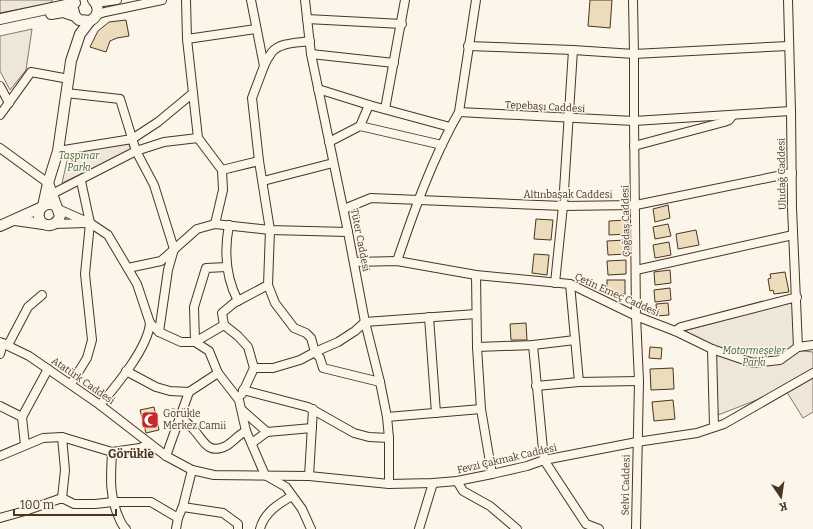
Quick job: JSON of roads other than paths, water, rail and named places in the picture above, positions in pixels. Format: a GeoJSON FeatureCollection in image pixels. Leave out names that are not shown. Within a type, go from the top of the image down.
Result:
{"type":"FeatureCollection","features":[{"type":"Feature","properties":{"kind":"main road"},"geometry":{"type":"LineString","coordinates":[[77,1],[73,9],[80,34]]}},
{"type":"Feature","properties":{"kind":"main road"},"geometry":{"type":"LineString","coordinates":[[0,24],[62,9],[77,1]]}},
{"type":"Feature","properties":{"kind":"main road"},"geometry":{"type":"LineString","coordinates":[[44,224],[39,219],[39,211],[42,207],[58,151],[71,61],[80,34],[98,10],[94,1]]}},
{"type":"Feature","properties":{"kind":"main road"},"geometry":{"type":"LineString","coordinates":[[0,19],[62,9],[83,22],[93,18]]}},
{"type":"Feature","properties":{"kind":"main road"},"geometry":{"type":"LineString","coordinates":[[15,220],[47,225],[54,224],[59,219],[60,212],[57,208],[48,183]]}},
{"type":"Feature","properties":{"kind":"main road"},"geometry":{"type":"LineString","coordinates":[[0,226],[50,204],[57,208]]}},
{"type":"Feature","properties":{"kind":"street"},"geometry":{"type":"LineString","coordinates":[[94,1],[117,0]]}},
{"type":"Feature","properties":{"kind":"street"},"geometry":{"type":"LineString","coordinates":[[93,18],[105,12],[162,0]]}},
{"type":"Feature","properties":{"kind":"street"},"geometry":{"type":"LineString","coordinates":[[186,0],[187,39],[198,138],[222,170],[223,190],[215,224]]}},
{"type":"Feature","properties":{"kind":"street"},"geometry":{"type":"LineString","coordinates":[[251,0],[264,66]]}},
{"type":"Feature","properties":{"kind":"street","name":"Tüter Caddesi"},"geometry":{"type":"LineString","coordinates":[[305,0],[311,54],[344,209],[365,322],[387,417],[389,438],[389,484]]}},
{"type":"Feature","properties":{"kind":"street"},"geometry":{"type":"LineString","coordinates":[[385,109],[402,24],[405,0]]}},
{"type":"Feature","properties":{"kind":"street"},"geometry":{"type":"LineString","coordinates":[[397,262],[418,201],[442,144],[459,112],[476,0]]}},
{"type":"Feature","properties":{"kind":"street","name":"Çağdaş Caddesi"},"geometry":{"type":"LineString","coordinates":[[633,0],[636,316],[639,381],[637,442]]}},
{"type":"Feature","properties":{"kind":"street","name":"Uludağ Caddesi"},"geometry":{"type":"LineString","coordinates":[[788,0],[793,235],[797,297],[798,347]]}},
{"type":"Feature","properties":{"kind":"street"},"geometry":{"type":"LineString","coordinates":[[307,19],[402,24]]}},
{"type":"Feature","properties":{"kind":"street"},"geometry":{"type":"LineString","coordinates":[[187,39],[256,29]]}},
{"type":"Feature","properties":{"kind":"street"},"geometry":{"type":"LineString","coordinates":[[310,41],[282,46],[271,52],[252,98],[259,161],[270,230],[268,285],[275,303],[294,328],[306,332],[311,338],[315,352],[320,358],[323,368],[380,382]]}},
{"type":"Feature","properties":{"kind":"street"},"geometry":{"type":"LineString","coordinates":[[468,46],[634,54],[788,46]]}},
{"type":"Feature","properties":{"kind":"street"},"geometry":{"type":"LineString","coordinates":[[555,283],[563,206],[573,50]]}},
{"type":"Feature","properties":{"kind":"street"},"geometry":{"type":"LineString","coordinates":[[311,54],[394,62]]}},
{"type":"Feature","properties":{"kind":"street"},"geometry":{"type":"LineString","coordinates":[[0,115],[31,72],[69,79]]}},
{"type":"Feature","properties":{"kind":"street"},"geometry":{"type":"LineString","coordinates":[[0,86],[9,103]]}},
{"type":"Feature","properties":{"kind":"street"},"geometry":{"type":"LineString","coordinates":[[318,89],[369,105],[450,127]]}},
{"type":"Feature","properties":{"kind":"street"},"geometry":{"type":"LineString","coordinates":[[66,93],[120,99],[136,151],[154,185],[174,248],[168,270],[159,332]]}},
{"type":"Feature","properties":{"kind":"street"},"geometry":{"type":"LineString","coordinates":[[58,151],[132,139],[158,122],[193,93]]}},
{"type":"Feature","properties":{"kind":"street"},"geometry":{"type":"LineString","coordinates":[[329,142],[360,126],[369,105]]}},
{"type":"Feature","properties":{"kind":"street","name":"Tepebaşı Caddesi"},"geometry":{"type":"LineString","coordinates":[[459,112],[634,121],[791,111]]}},
{"type":"Feature","properties":{"kind":"street"},"geometry":{"type":"LineString","coordinates":[[634,146],[724,122],[729,120],[733,115]]}},
{"type":"Feature","properties":{"kind":"street"},"geometry":{"type":"LineString","coordinates":[[360,126],[442,144]]}},
{"type":"Feature","properties":{"kind":"street"},"geometry":{"type":"LineString","coordinates":[[52,194],[81,181],[136,151],[164,142],[198,138]]}},
{"type":"Feature","properties":{"kind":"street"},"geometry":{"type":"LineString","coordinates":[[0,148],[48,183]]}},
{"type":"Feature","properties":{"kind":"street"},"geometry":{"type":"LineString","coordinates":[[222,170],[259,161]]}},
{"type":"Feature","properties":{"kind":"street"},"geometry":{"type":"LineString","coordinates":[[263,181],[334,163]]}},
{"type":"Feature","properties":{"kind":"street","name":"Altınbaşak Caddesi"},"geometry":{"type":"LineString","coordinates":[[344,209],[371,198],[563,206],[636,205],[792,173]]}},
{"type":"Feature","properties":{"kind":"street"},"geometry":{"type":"LineString","coordinates":[[71,384],[88,358],[92,340],[85,274],[90,223],[81,181]]}},
{"type":"Feature","properties":{"kind":"street"},"geometry":{"type":"LineString","coordinates":[[57,208],[90,223],[108,235],[136,284],[150,323],[159,332],[181,342],[195,342],[224,325]]}},
{"type":"Feature","properties":{"kind":"street"},"geometry":{"type":"LineString","coordinates":[[54,224],[90,223]]}},
{"type":"Feature","properties":{"kind":"street"},"geometry":{"type":"LineString","coordinates":[[128,268],[161,261],[197,229],[215,224],[270,230],[348,232]]}},
{"type":"Feature","properties":{"kind":"street"},"geometry":{"type":"LineString","coordinates":[[230,225],[226,267],[232,290],[238,301]]}},
{"type":"Feature","properties":{"kind":"street"},"geometry":{"type":"LineString","coordinates":[[636,270],[793,235]]}},
{"type":"Feature","properties":{"kind":"street","name":"Çetin Emeç Caddesi"},"geometry":{"type":"LineString","coordinates":[[354,262],[397,262],[476,275],[570,284],[636,316],[675,331],[712,349],[753,363],[780,360],[798,347],[813,345]]}},
{"type":"Feature","properties":{"kind":"street"},"geometry":{"type":"LineString","coordinates":[[195,342],[194,307],[206,268],[226,267]]}},
{"type":"Feature","properties":{"kind":"street"},"geometry":{"type":"LineString","coordinates":[[476,275],[477,347],[481,408],[492,474]]}},
{"type":"Feature","properties":{"kind":"street"},"geometry":{"type":"LineString","coordinates":[[570,284],[579,382]]}},
{"type":"Feature","properties":{"kind":"street"},"geometry":{"type":"LineString","coordinates":[[239,400],[254,368],[248,346],[224,325],[222,313],[238,301],[268,285]]}},
{"type":"Feature","properties":{"kind":"street"},"geometry":{"type":"LineString","coordinates":[[0,354],[4,343],[28,306],[42,295]]}},
{"type":"Feature","properties":{"kind":"street"},"geometry":{"type":"LineString","coordinates":[[675,331],[681,327],[797,297]]}},
{"type":"Feature","properties":{"kind":"street"},"geometry":{"type":"LineString","coordinates":[[254,368],[273,368],[300,360],[338,342],[355,331],[365,322],[476,314]]}},
{"type":"Feature","properties":{"kind":"street"},"geometry":{"type":"LineString","coordinates":[[429,318],[436,413]]}},
{"type":"Feature","properties":{"kind":"street"},"geometry":{"type":"LineString","coordinates":[[100,405],[140,350],[149,330],[150,323]]}},
{"type":"Feature","properties":{"kind":"street"},"geometry":{"type":"LineString","coordinates":[[477,347],[533,345],[575,340]]}},
{"type":"Feature","properties":{"kind":"street"},"geometry":{"type":"LineString","coordinates":[[195,342],[209,351],[218,373],[239,400],[246,431],[265,475],[286,488],[302,509],[311,529]]}},
{"type":"Feature","properties":{"kind":"street","name":"Atatürk Caddesi"},"geometry":{"type":"LineString","coordinates":[[4,343],[29,356],[71,384],[150,444]]}},
{"type":"Feature","properties":{"kind":"street"},"geometry":{"type":"LineString","coordinates":[[533,345],[544,460],[586,524],[599,529]]}},
{"type":"Feature","properties":{"kind":"street"},"geometry":{"type":"LineString","coordinates":[[712,349],[714,427]]}},
{"type":"Feature","properties":{"kind":"street"},"geometry":{"type":"LineString","coordinates":[[25,445],[22,417],[48,369]]}},
{"type":"Feature","properties":{"kind":"street"},"geometry":{"type":"LineString","coordinates":[[126,371],[156,388],[170,391],[189,392],[218,373]]}},
{"type":"Feature","properties":{"kind":"street","name":"Fevzi Çakmak Caddesi"},"geometry":{"type":"LineString","coordinates":[[150,444],[166,456],[192,470],[214,475],[309,476],[389,484],[457,481],[527,466],[544,460],[637,442],[697,433],[724,424],[813,373]]}},
{"type":"Feature","properties":{"kind":"street"},"geometry":{"type":"LineString","coordinates":[[536,386],[579,382],[639,381]]}},
{"type":"Feature","properties":{"kind":"street"},"geometry":{"type":"LineString","coordinates":[[243,390],[313,409],[354,433],[369,437],[389,438]]}},
{"type":"Feature","properties":{"kind":"street"},"geometry":{"type":"LineString","coordinates":[[166,456],[189,392]]}},
{"type":"Feature","properties":{"kind":"street"},"geometry":{"type":"LineString","coordinates":[[0,406],[22,417]]}},
{"type":"Feature","properties":{"kind":"street"},"geometry":{"type":"LineString","coordinates":[[387,417],[481,408]]}},
{"type":"Feature","properties":{"kind":"street"},"geometry":{"type":"LineString","coordinates":[[309,476],[313,409]]}},
{"type":"Feature","properties":{"kind":"street"},"geometry":{"type":"LineString","coordinates":[[242,410],[267,432]]}},
{"type":"Feature","properties":{"kind":"street"},"geometry":{"type":"LineString","coordinates":[[180,417],[193,429],[204,444],[219,450],[246,431]]}},
{"type":"Feature","properties":{"kind":"street"},"geometry":{"type":"LineString","coordinates":[[252,443],[267,432],[312,428]]}},
{"type":"Feature","properties":{"kind":"street"},"geometry":{"type":"LineString","coordinates":[[0,456],[44,438],[62,437],[112,452],[140,448],[150,444]]}},
{"type":"Feature","properties":{"kind":"street"},"geometry":{"type":"LineString","coordinates":[[62,437],[65,470],[62,498]]}},
{"type":"Feature","properties":{"kind":"street","name":"Selvi Caddesi"},"geometry":{"type":"LineString","coordinates":[[636,529],[637,442]]}},
{"type":"Feature","properties":{"kind":"street"},"geometry":{"type":"LineString","coordinates":[[112,452],[110,484],[113,502],[122,526],[126,529]]}},
{"type":"Feature","properties":{"kind":"street"},"geometry":{"type":"LineString","coordinates":[[176,529],[192,470]]}},
{"type":"Feature","properties":{"kind":"street"},"geometry":{"type":"LineString","coordinates":[[457,481],[463,490],[490,506],[517,529]]}},
{"type":"Feature","properties":{"kind":"street"},"geometry":{"type":"LineString","coordinates":[[419,529],[433,483]]}},
{"type":"Feature","properties":{"kind":"street"},"geometry":{"type":"LineString","coordinates":[[260,529],[267,515],[278,504],[292,496]]}},
{"type":"Feature","properties":{"kind":"street"},"geometry":{"type":"LineString","coordinates":[[0,518],[62,498],[74,504],[151,502],[178,518]]}},
{"type":"Feature","properties":{"kind":"street"},"geometry":{"type":"LineString","coordinates":[[183,507],[223,512],[238,524],[238,529]]}},
{"type":"Feature","properties":{"kind":"place","name":"Görükle Merkez Camii"},"geometry":{"type":"Point","coordinates":[150,420]}},
{"type":"Feature","properties":{"kind":"district","name":"Görükle"},"geometry":{"type":"Point","coordinates":[131,454]}},
{"type":"Feature","properties":{"kind":"park label","name":"Taşpınar Parkı"},"geometry":{"type":"Point","coordinates":[79,162]}},
{"type":"Feature","properties":{"kind":"park label","name":"Motormeşeler Parkı"},"geometry":{"type":"Point","coordinates":[754,356]}}]}
